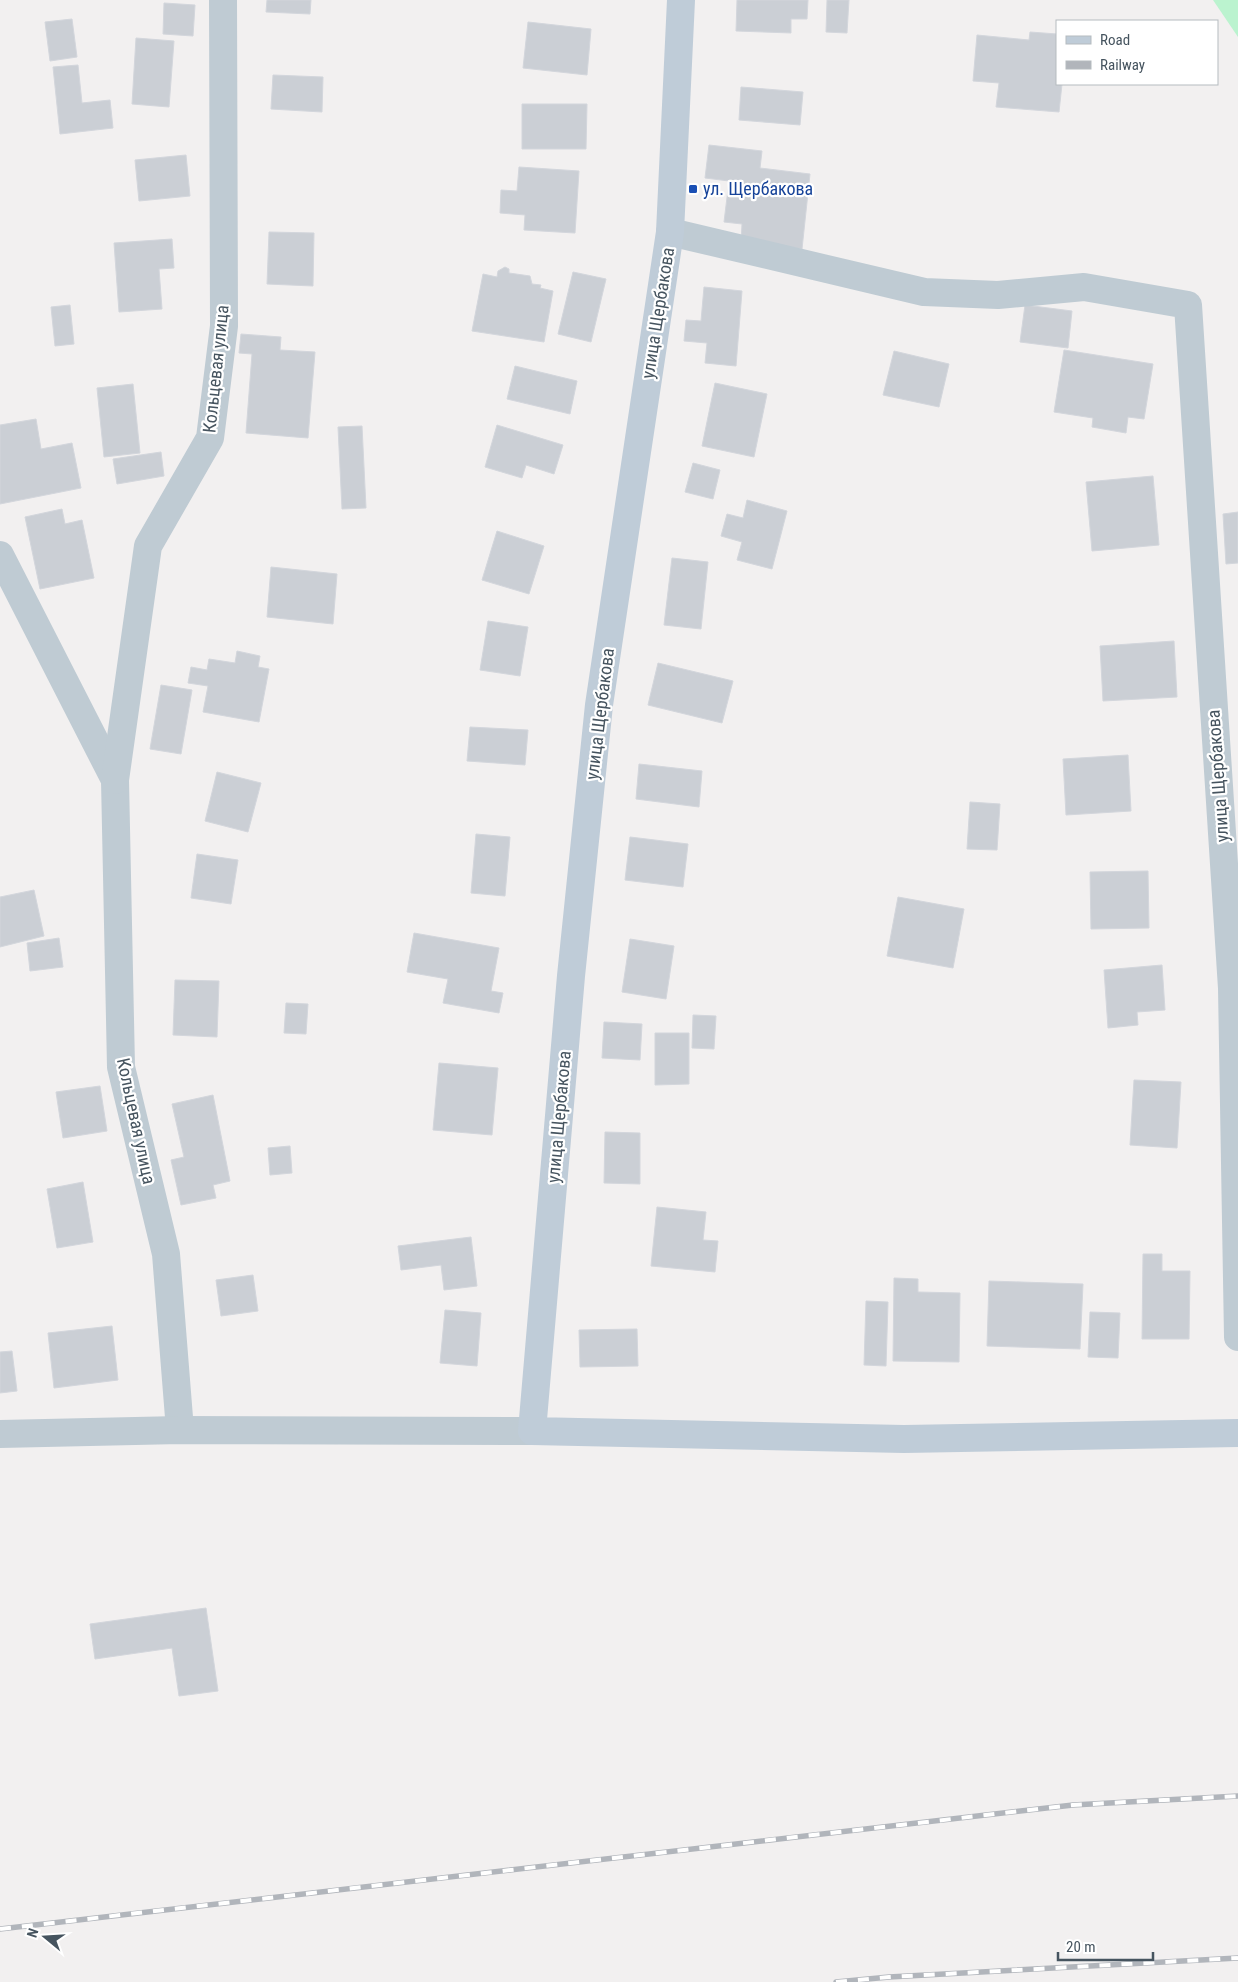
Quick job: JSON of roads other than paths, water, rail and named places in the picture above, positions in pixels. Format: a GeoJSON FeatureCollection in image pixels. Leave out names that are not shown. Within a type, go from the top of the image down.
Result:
{"type":"FeatureCollection","features":[{"type":"Feature","properties":{"kind":"street","name":"Кольцевая улица"},"geometry":{"type":"LineString","coordinates":[[180,1430],[166,1254],[121,1067],[115,780],[148,546],[210,438],[224,326],[223,0]]}},
{"type":"Feature","properties":{"kind":"street","name":"улица Щербакова"},"geometry":{"type":"LineString","coordinates":[[532,1431],[571,976],[599,705],[670,232],[681,0]]}},
{"type":"Feature","properties":{"kind":"street","name":"улица Щербакова"},"geometry":{"type":"LineString","coordinates":[[670,232],[924,292],[998,295],[1084,287],[1188,305],[1232,988],[1238,1337]]}},
{"type":"Feature","properties":{"kind":"street","name":"Кольцевая улица"},"geometry":{"type":"LineString","coordinates":[[0,555],[115,780]]}},
{"type":"Feature","properties":{"kind":"street"},"geometry":{"type":"LineString","coordinates":[[0,1434],[180,1430],[532,1431],[904,1439],[1238,1433]]}},
{"type":"Feature","properties":{"kind":"railway"},"geometry":{"type":"LineString","coordinates":[[0,1929],[1073,1805],[1238,1796]]}},
{"type":"Feature","properties":{"kind":"railway"},"geometry":{"type":"LineString","coordinates":[[836,1982],[889,1977],[1238,1958]]}},
{"type":"Feature","properties":{"kind":"place","name":"ул. Щербакова"},"geometry":{"type":"Point","coordinates":[693,189]}}]}
